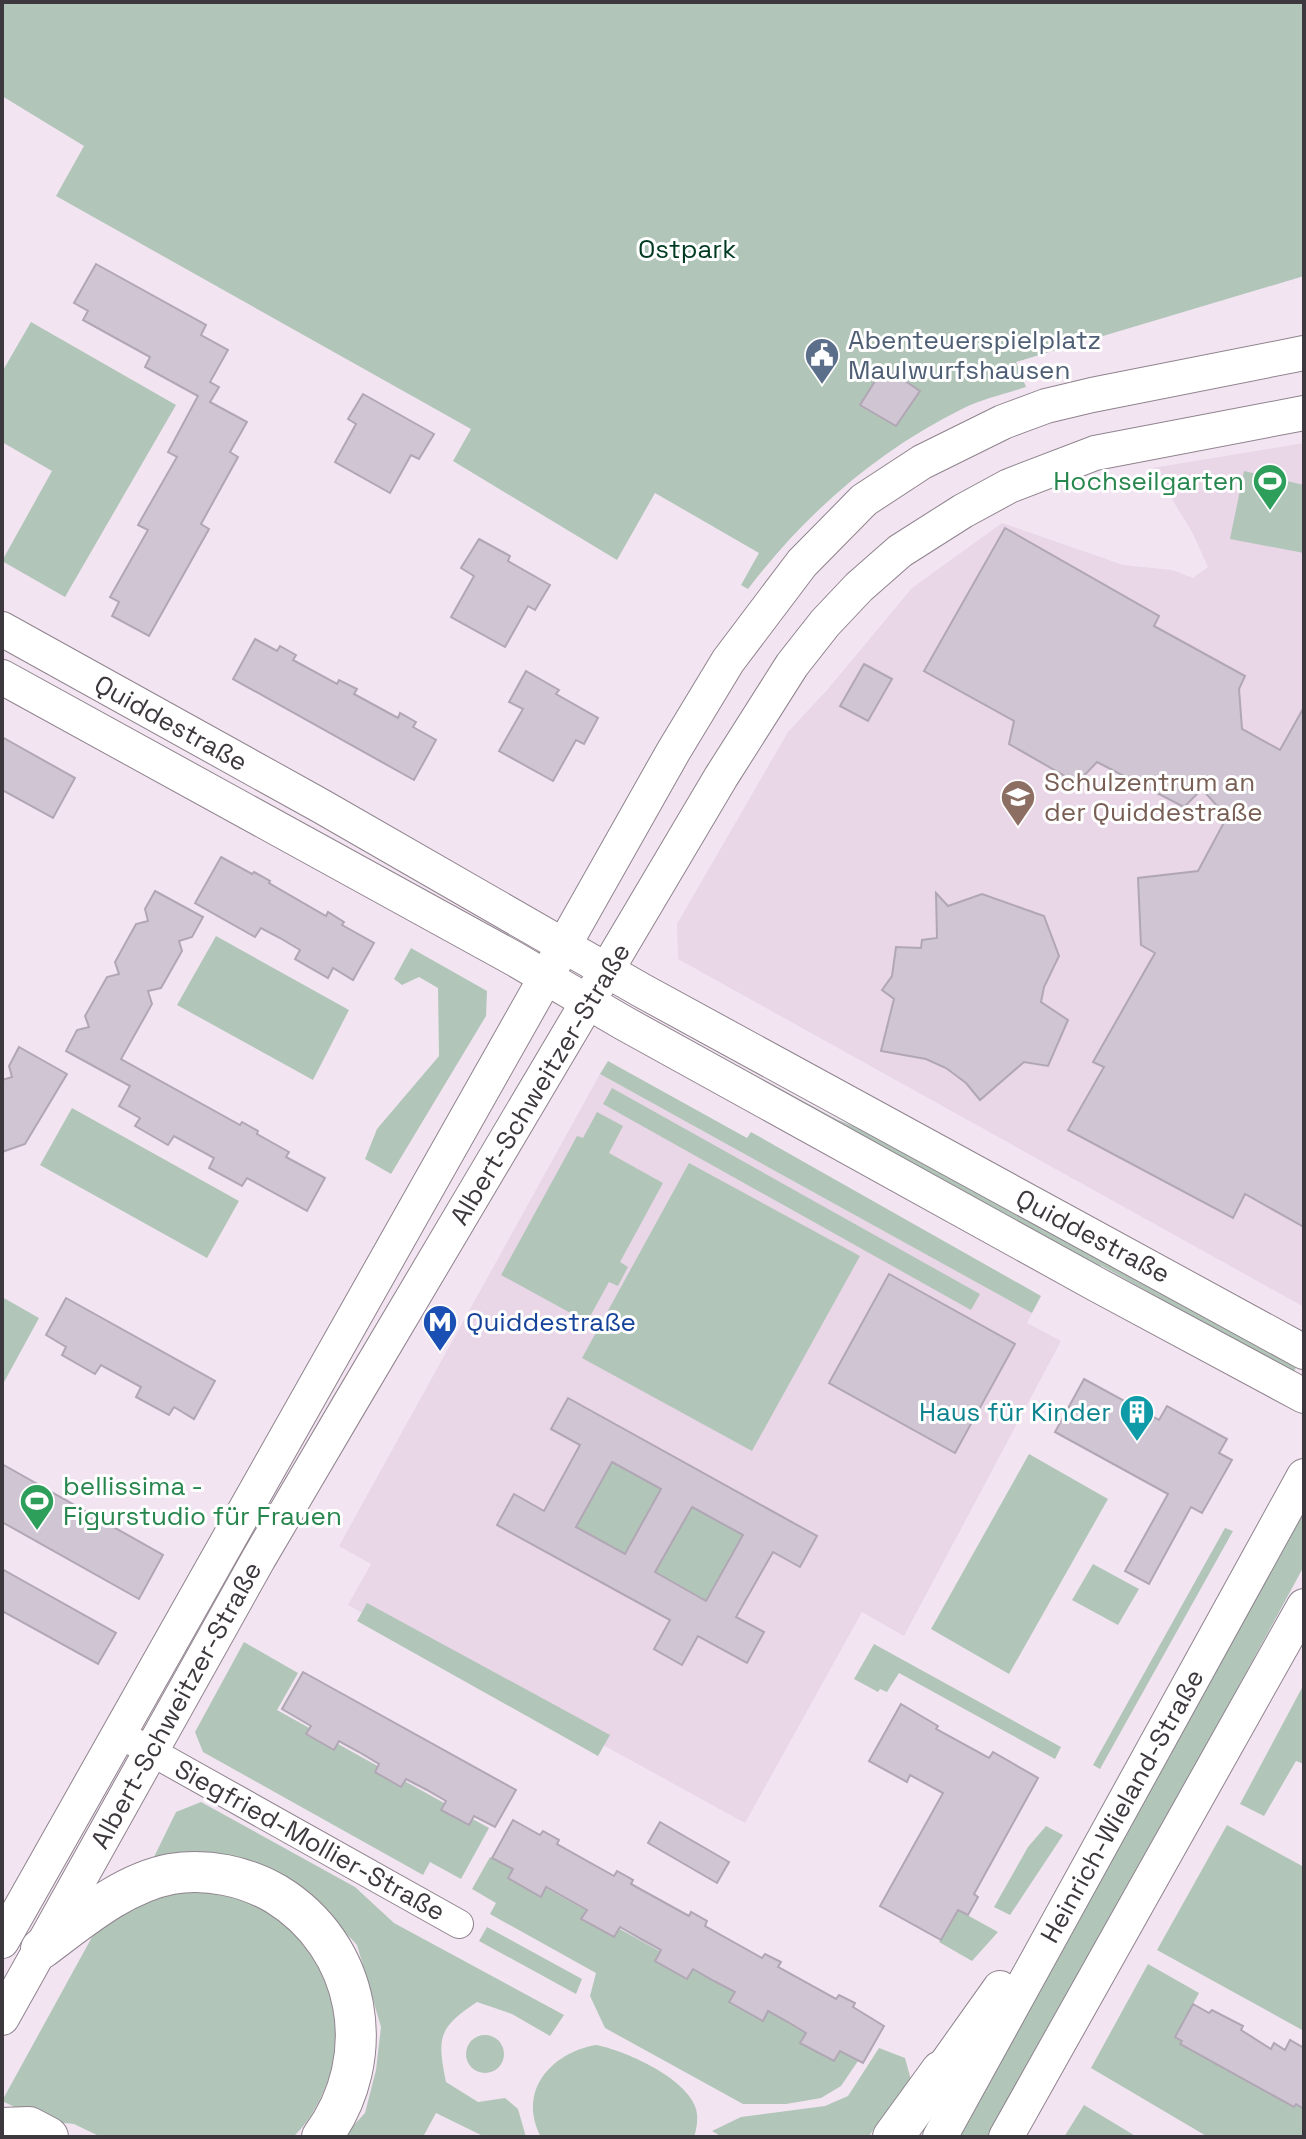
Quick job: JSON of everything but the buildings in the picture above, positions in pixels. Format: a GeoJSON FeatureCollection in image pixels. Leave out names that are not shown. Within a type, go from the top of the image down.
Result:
{"type":"FeatureCollection","features":[{"type":"Feature","properties":{"kind":"highway"},"geometry":{"type":"LineString","coordinates":[[41,1949],[77,1922],[145,1880],[174,1873],[207,1872],[234,1876],[264,1887],[289,1902],[311,1920],[339,1960],[354,2012],[356,2033],[351,2079],[333,2121],[322,2137]]}},
{"type":"Feature","properties":{"kind":"highway"},"geometry":{"type":"LineString","coordinates":[[893,2137],[941,2071]]}},
{"type":"Feature","properties":{"kind":"highway"},"geometry":{"type":"LineString","coordinates":[[2,2129],[29,2127],[48,2137]]}},
{"type":"Feature","properties":{"kind":"highway"},"geometry":{"type":"LineString","coordinates":[[2,2129],[13,2137]]}},
{"type":"Feature","properties":{"kind":"main road","name":"Albert-Schweitzer-Straße"},"geometry":{"type":"LineString","coordinates":[[2,1941],[673,752],[728,661],[802,563],[864,500],[922,462],[1003,422],[1046,406],[1092,395],[1304,353]]}},
{"type":"Feature","properties":{"kind":"main road","name":"Albert-Schweitzer-Straße"},"geometry":{"type":"LineString","coordinates":[[2,2018],[266,1545],[721,777],[792,665],[825,623],[859,587],[900,551],[1009,486],[1095,453],[1304,413]]}},
{"type":"Feature","properties":{"kind":"main road","name":"Quiddestraße"},"geometry":{"type":"LineString","coordinates":[[2,629],[334,813],[607,970],[1304,1352]]}},
{"type":"Feature","properties":{"kind":"main road","name":"Quiddestraße"},"geometry":{"type":"LineString","coordinates":[[2,677],[1094,1283],[1304,1396]]}},
{"type":"Feature","properties":{"kind":"main road","name":"Heinrich-Wieland-Straße"},"geometry":{"type":"LineString","coordinates":[[940,2137],[1304,1476]]}},
{"type":"Feature","properties":{"kind":"main road"},"geometry":{"type":"LineString","coordinates":[[1006,2137],[1304,1606]]}},
{"type":"Feature","properties":{"kind":"main road"},"geometry":{"type":"LineString","coordinates":[[941,2071],[1032,1941],[1070,1900]]}},
{"type":"Feature","properties":{"kind":"street","name":"Siegfried-Mollier-Straße"},"geometry":{"type":"LineString","coordinates":[[118,1733],[459,1924]]}},
{"type":"Feature","properties":{"kind":"shaded area","name":"Schulzentrum an der Quiddestraße"},"geometry":{"type":"Polygon","coordinates":[[[1304,443],[1304,1307],[678,959],[677,924],[788,732],[912,588],[1002,523],[1123,565],[1172,570],[1193,578],[1208,567],[1192,532],[1153,468],[1304,443]]]}},
{"type":"Feature","properties":{"kind":"shaded area"},"geometry":{"type":"Polygon","coordinates":[[[600,1074],[1032,1313],[1027,1323],[1061,1341],[904,1636],[862,1612],[745,1823],[348,1605],[371,1564],[339,1546],[600,1074]]]}},
{"type":"Feature","properties":{"kind":"green space","name":"Ostpark"},"geometry":{"type":"Polygon","coordinates":[[[2,2],[1304,2],[1304,276],[1016,362],[1026,387],[962,409],[901,444],[872,465],[818,510],[748,589],[741,585],[759,553],[655,493],[617,560],[453,461],[471,429],[56,196],[84,146],[2,96],[2,2]]]}},
{"type":"Feature","properties":{"kind":"green space"},"geometry":{"type":"Polygon","coordinates":[[[31,322],[176,405],[65,597],[2,561],[52,471],[2,442],[2,372],[31,322]]]}},
{"type":"Feature","properties":{"kind":"green space","name":"Hochseilgarten"},"geometry":{"type":"Polygon","coordinates":[[[1244,471],[1304,485],[1304,553],[1230,539],[1244,471]]]}},
{"type":"Feature","properties":{"kind":"green space"},"geometry":{"type":"Polygon","coordinates":[[[216,936],[349,1010],[313,1080],[177,1005],[216,936]]]}},
{"type":"Feature","properties":{"kind":"green space"},"geometry":{"type":"Polygon","coordinates":[[[411,948],[487,991],[486,1016],[391,1174],[365,1159],[377,1129],[439,1056],[438,988],[419,977],[402,985],[394,979],[411,948]]]}},
{"type":"Feature","properties":{"kind":"green space"},"geometry":{"type":"Polygon","coordinates":[[[647,1016],[836,1119],[898,1145],[1298,1364],[1293,1373],[1102,1266],[1071,1262],[642,1024],[647,1016]]]}},
{"type":"Feature","properties":{"kind":"green space"},"geometry":{"type":"Polygon","coordinates":[[[608,1061],[747,1138],[751,1132],[1041,1296],[1032,1313],[600,1074],[608,1061]]]}},
{"type":"Feature","properties":{"kind":"green space"},"geometry":{"type":"Polygon","coordinates":[[[612,1088],[980,1294],[971,1310],[603,1104],[612,1088]]]}},
{"type":"Feature","properties":{"kind":"green space"},"geometry":{"type":"Polygon","coordinates":[[[72,1108],[239,1201],[207,1258],[40,1165],[72,1108]]]}},
{"type":"Feature","properties":{"kind":"green space"},"geometry":{"type":"Polygon","coordinates":[[[597,1112],[623,1126],[609,1153],[663,1183],[620,1262],[628,1267],[618,1286],[609,1282],[587,1322],[501,1275],[577,1136],[583,1138],[597,1112]]]}},
{"type":"Feature","properties":{"kind":"green space"},"geometry":{"type":"Polygon","coordinates":[[[689,1163],[860,1256],[752,1451],[582,1358],[689,1163]]]}},
{"type":"Feature","properties":{"kind":"green space"},"geometry":{"type":"Polygon","coordinates":[[[2,1297],[39,1318],[4,1382],[2,1380],[2,1297]]]}},
{"type":"Feature","properties":{"kind":"green space"},"geometry":{"type":"Polygon","coordinates":[[[1029,1454],[1108,1499],[1009,1674],[931,1629],[1029,1454]]]}},
{"type":"Feature","properties":{"kind":"green space"},"geometry":{"type":"Polygon","coordinates":[[[612,1462],[661,1489],[625,1554],[576,1527],[612,1462]]]}},
{"type":"Feature","properties":{"kind":"green space"},"geometry":{"type":"Polygon","coordinates":[[[1304,1498],[1304,1566],[994,2137],[950,2137],[1304,1498]]]}},
{"type":"Feature","properties":{"kind":"green space"},"geometry":{"type":"Polygon","coordinates":[[[692,1507],[743,1535],[706,1601],[655,1572],[692,1507]]]}},
{"type":"Feature","properties":{"kind":"green space"},"geometry":{"type":"Polygon","coordinates":[[[1225,1528],[1233,1531],[1100,1769],[1093,1765],[1225,1528]]]}},
{"type":"Feature","properties":{"kind":"green space"},"geometry":{"type":"Polygon","coordinates":[[[1093,1564],[1139,1589],[1118,1625],[1072,1600],[1093,1564]]]}},
{"type":"Feature","properties":{"kind":"green space"},"geometry":{"type":"Polygon","coordinates":[[[367,1603],[610,1735],[598,1756],[357,1621],[367,1603]]]}},
{"type":"Feature","properties":{"kind":"green space"},"geometry":{"type":"Polygon","coordinates":[[[244,1642],[298,1673],[277,1710],[489,1828],[461,1879],[430,1862],[423,1875],[203,1752],[195,1732],[244,1642]]]}},
{"type":"Feature","properties":{"kind":"green space"},"geometry":{"type":"Polygon","coordinates":[[[874,1644],[1061,1747],[1055,1759],[899,1673],[887,1692],[880,1689],[878,1692],[854,1679],[874,1644]]]}},
{"type":"Feature","properties":{"kind":"green space"},"geometry":{"type":"Polygon","coordinates":[[[1304,1684],[1304,1764],[1296,1761],[1264,1816],[1240,1804],[1304,1684]]]}},
{"type":"Feature","properties":{"kind":"green space"},"geometry":{"type":"Polygon","coordinates":[[[201,1802],[355,1887],[394,1923],[564,2015],[550,2036],[512,2014],[477,2002],[454,2019],[444,2035],[442,2054],[446,2082],[478,2102],[505,2098],[518,2109],[526,2137],[485,2137],[436,2113],[423,2137],[343,2137],[365,2113],[376,2070],[381,2027],[357,1945],[330,1916],[189,1857],[154,1857],[176,1812],[201,1802]]]}},
{"type":"Feature","properties":{"kind":"green space"},"geometry":{"type":"Polygon","coordinates":[[[1227,1825],[1304,1867],[1304,2031],[1157,1950],[1227,1825]]]}},
{"type":"Feature","properties":{"kind":"green space"},"geometry":{"type":"Polygon","coordinates":[[[1046,1826],[1063,1835],[1010,1915],[994,1907],[1028,1847],[1046,1826]]]}},
{"type":"Feature","properties":{"kind":"green space"},"geometry":{"type":"Polygon","coordinates":[[[490,1857],[858,2061],[841,2086],[821,2098],[786,2104],[743,2104],[605,2028],[590,1996],[596,1973],[490,1914],[496,1903],[472,1889],[490,1857]]]}},
{"type":"Feature","properties":{"kind":"green space"},"geometry":{"type":"Polygon","coordinates":[[[204,1890],[246,1900],[268,1911],[289,1929],[320,1971],[335,2020],[335,2045],[331,2071],[321,2097],[297,2133],[293,2137],[101,2137],[74,2124],[44,2121],[2,2101],[92,1937],[139,1892],[204,1890]]]}},
{"type":"Feature","properties":{"kind":"green space"},"geometry":{"type":"Polygon","coordinates":[[[958,1910],[998,1932],[972,1961],[939,1942],[958,1910]]]}},
{"type":"Feature","properties":{"kind":"green space"},"geometry":{"type":"Polygon","coordinates":[[[487,1927],[582,1979],[576,1994],[479,1941],[487,1927]]]}},
{"type":"Feature","properties":{"kind":"green space"},"geometry":{"type":"Polygon","coordinates":[[[1148,1964],[1199,1993],[1175,2037],[1182,2041],[1180,2044],[1293,2107],[1296,2104],[1304,2109],[1304,2137],[1208,2137],[1091,2068],[1148,1964]]]}},
{"type":"Feature","properties":{"kind":"green space"},"geometry":{"type":"Polygon","coordinates":[[[485,2035],[499,2040],[504,2054],[499,2068],[485,2073],[471,2068],[466,2054],[471,2040],[485,2035]]]}},
{"type":"Feature","properties":{"kind":"green space"},"geometry":{"type":"Polygon","coordinates":[[[596,2045],[652,2066],[679,2085],[695,2106],[697,2122],[694,2137],[541,2137],[533,2104],[543,2077],[552,2065],[565,2056],[596,2045]]]}},
{"type":"Feature","properties":{"kind":"green space"},"geometry":{"type":"Polygon","coordinates":[[[879,2048],[905,2058],[911,2080],[868,2137],[722,2137],[712,2131],[741,2117],[825,2106],[848,2096],[879,2048]]]}},
{"type":"Feature","properties":{"kind":"green space"},"geometry":{"type":"Polygon","coordinates":[[[1084,2105],[1137,2137],[1064,2137],[1084,2105]]]}},
{"type":"Feature","properties":{"kind":"place","name":"Abenteuerspielplatz Maulwurfshausen"},"geometry":{"type":"Point","coordinates":[822,386]}},
{"type":"Feature","properties":{"kind":"place","name":"Hochseilgarten"},"geometry":{"type":"Point","coordinates":[1270,512]}},
{"type":"Feature","properties":{"kind":"place","name":"Schulzentrum an der Quiddestraße"},"geometry":{"type":"Point","coordinates":[1018,828]}},
{"type":"Feature","properties":{"kind":"place","name":"Quiddestraße"},"geometry":{"type":"Point","coordinates":[440,1353]}},
{"type":"Feature","properties":{"kind":"place","name":"Haus für Kinder"},"geometry":{"type":"Point","coordinates":[1137,1443]}},
{"type":"Feature","properties":{"kind":"place","name":"bellissima - Figurstudio für Frauen"},"geometry":{"type":"Point","coordinates":[37,1532]}}]}
